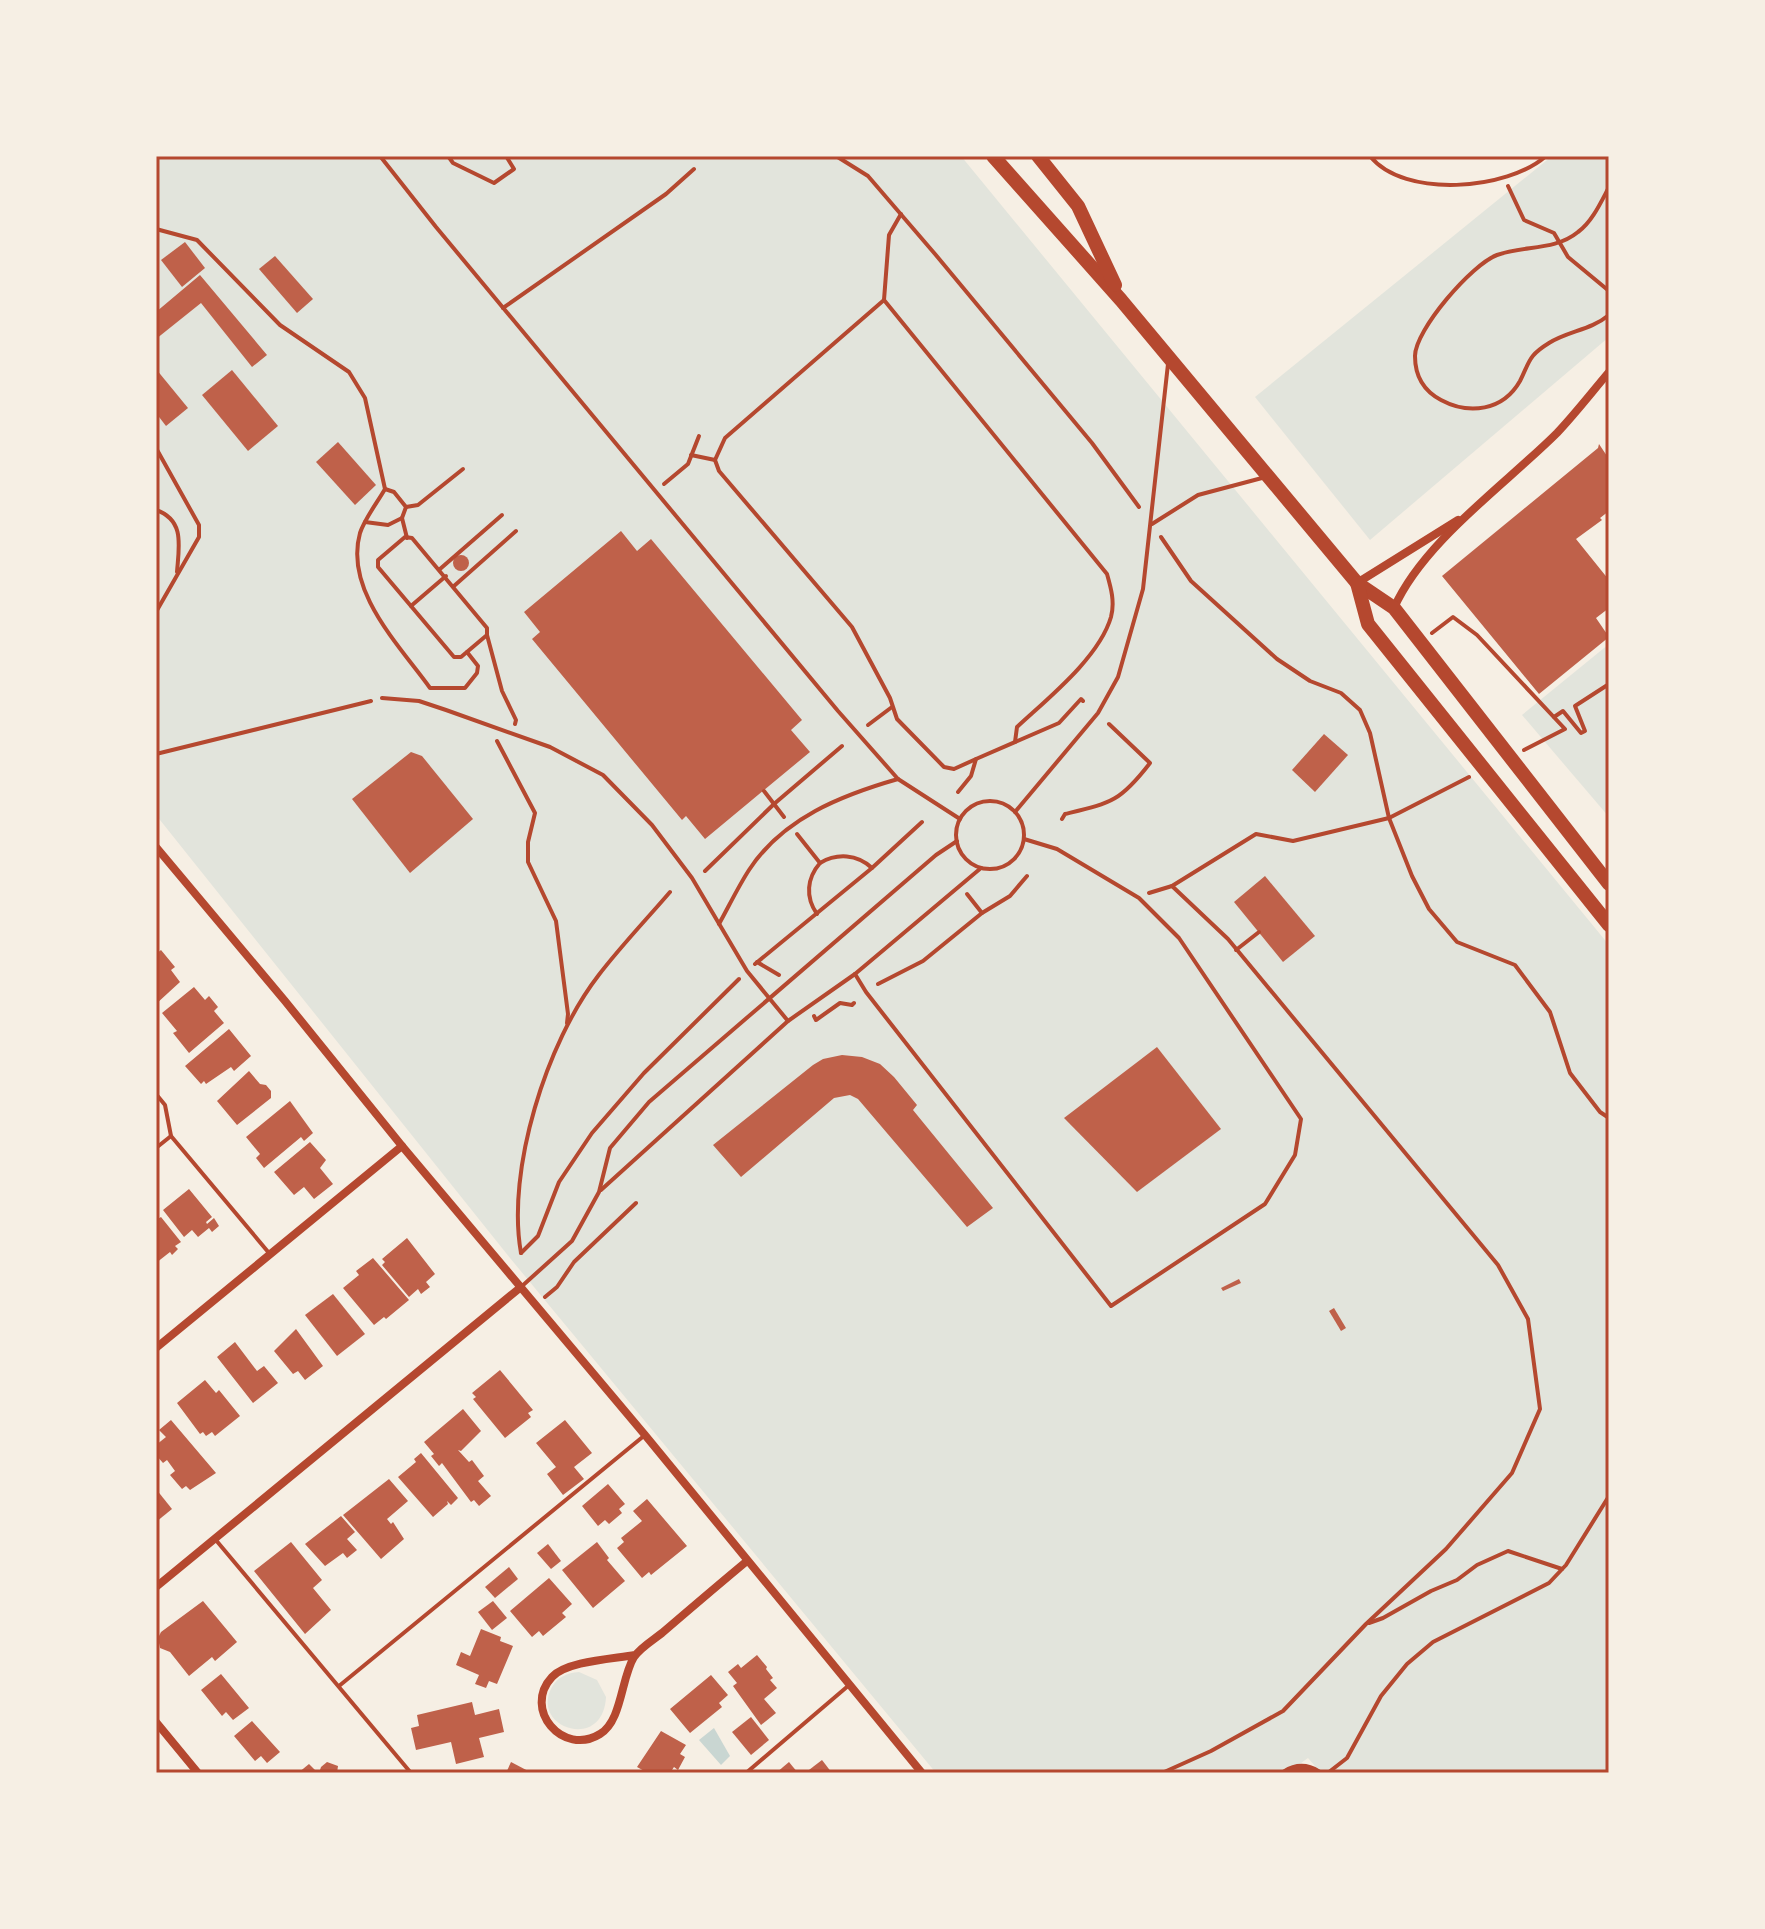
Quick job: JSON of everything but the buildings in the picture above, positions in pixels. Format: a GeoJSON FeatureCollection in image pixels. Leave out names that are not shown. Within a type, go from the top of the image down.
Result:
{"type":"FeatureCollection","features":[{"type":"Feature","properties":{"kind":"main road"},"geometry":{"type":"LineString","coordinates":[[993,156],[1121,300],[1357,583],[1394,608],[1609,884]]}},
{"type":"Feature","properties":{"kind":"main road"},"geometry":{"type":"LineString","coordinates":[[1038,156],[1078,206],[1121,300]]}},
{"type":"Feature","properties":{"kind":"main road"},"geometry":{"type":"LineString","coordinates":[[1357,583],[1368,624],[1609,925]]}},
{"type":"Feature","properties":{"kind":"street"},"geometry":{"type":"LineString","coordinates":[[1394,608],[1405,583],[1469,513],[1558,432],[1609,372]]}},
{"type":"Feature","properties":{"kind":"street"},"geometry":{"type":"LineString","coordinates":[[1357,583],[1469,513]]}},
{"type":"Feature","properties":{"kind":"street"},"geometry":{"type":"LineString","coordinates":[[156,847],[922,1773]]}},
{"type":"Feature","properties":{"kind":"street"},"geometry":{"type":"LineString","coordinates":[[156,1348],[402,1146]]}},
{"type":"Feature","properties":{"kind":"street"},"geometry":{"type":"LineString","coordinates":[[156,1587],[521,1287]]}},
{"type":"Feature","properties":{"kind":"street"},"geometry":{"type":"LineString","coordinates":[[635,1655],[614,1720],[604,1732],[590,1740],[578,1741],[562,1737],[550,1728],[543,1716],[541,1703],[545,1687],[554,1675],[565,1668],[635,1655],[747,1561]]}},
{"type":"Feature","properties":{"kind":"street"},"geometry":{"type":"LineString","coordinates":[[156,1722],[198,1773]]}},
{"type":"Feature","properties":{"kind":"street"},"geometry":{"type":"LineString","coordinates":[[1285,1773],[1308,1767],[1318,1773]]}},
{"type":"Feature","properties":{"kind":"lane"},"geometry":{"type":"LineString","coordinates":[[380,156],[838,711],[898,779],[960,819]]}},
{"type":"Feature","properties":{"kind":"lane"},"geometry":{"type":"LineString","coordinates":[[1370,156],[1375,163],[1410,182],[1455,186],[1503,178],[1546,156]]}},
{"type":"Feature","properties":{"kind":"lane"},"geometry":{"type":"LineString","coordinates":[[503,308],[666,194],[694,169]]}},
{"type":"Feature","properties":{"kind":"lane"},"geometry":{"type":"LineString","coordinates":[[1015,812],[1098,713],[1118,677],[1143,589],[1169,357]]}},
{"type":"Feature","properties":{"kind":"lane"},"geometry":{"type":"LineString","coordinates":[[1152,524],[1198,495],[1267,476]]}},
{"type":"Feature","properties":{"kind":"lane"},"geometry":{"type":"LineString","coordinates":[[382,698],[419,701],[550,747],[603,775],[652,825],[692,878],[747,971],[788,1021]]}},
{"type":"Feature","properties":{"kind":"lane"},"geometry":{"type":"LineString","coordinates":[[719,924],[750,868],[769,846],[792,827],[829,802],[898,779]]}},
{"type":"Feature","properties":{"kind":"lane"},"geometry":{"type":"LineString","coordinates":[[599,1192],[788,1021],[855,974],[981,868],[1004,866],[1014,860],[1021,851],[1024,839],[1021,820],[1008,806],[990,801],[973,806],[960,819],[957,841],[965,858],[981,868]]}},
{"type":"Feature","properties":{"kind":"lane"},"geometry":{"type":"LineString","coordinates":[[855,974],[1111,1306],[1265,1204],[1295,1155],[1301,1119],[1179,938],[1139,898],[1057,849],[1024,839]]}},
{"type":"Feature","properties":{"kind":"lane"},"geometry":{"type":"LineString","coordinates":[[521,1287],[572,1241],[599,1192],[610,1148],[649,1102],[768,997],[936,855],[957,841]]}},
{"type":"Feature","properties":{"kind":"lane"},"geometry":{"type":"LineString","coordinates":[[156,1094],[165,1105],[171,1136],[269,1253]]}},
{"type":"Feature","properties":{"kind":"lane"},"geometry":{"type":"LineString","coordinates":[[156,1148],[171,1136]]}},
{"type":"Feature","properties":{"kind":"lane"},"geometry":{"type":"LineString","coordinates":[[339,1686],[645,1435]]}},
{"type":"Feature","properties":{"kind":"lane"},"geometry":{"type":"LineString","coordinates":[[214,1538],[411,1773]]}},
{"type":"Feature","properties":{"kind":"lane"},"geometry":{"type":"LineString","coordinates":[[746,1773],[848,1686]]}},
{"type":"Feature","properties":{"kind":"path"},"geometry":{"type":"LineString","coordinates":[[448,156],[453,163],[494,183],[514,169],[506,156]]}},
{"type":"Feature","properties":{"kind":"path"},"geometry":{"type":"LineString","coordinates":[[836,156],[868,176],[901,214],[1092,443],[1141,510]]}},
{"type":"Feature","properties":{"kind":"path"},"geometry":{"type":"LineString","coordinates":[[1507,184],[1524,220],[1554,233],[1568,257],[1609,291]]}},
{"type":"Feature","properties":{"kind":"path"},"geometry":{"type":"LineString","coordinates":[[1609,187],[1578,233],[1561,242],[1493,256],[1459,287],[1424,329],[1415,347],[1415,365],[1426,392],[1458,408],[1473,410],[1491,407],[1520,381],[1529,358],[1551,341],[1595,325],[1609,315]]}},
{"type":"Feature","properties":{"kind":"path"},"geometry":{"type":"LineString","coordinates":[[901,214],[889,235],[884,300],[1107,574],[1113,595],[1111,618],[1099,641],[1071,678],[1017,727],[1015,742]]}},
{"type":"Feature","properties":{"kind":"path"},"geometry":{"type":"LineString","coordinates":[[156,229],[197,240],[280,325],[349,372],[365,398],[385,489],[365,522],[357,546],[359,579],[368,601],[430,688],[465,688],[477,673],[478,666],[467,652]]}},
{"type":"Feature","properties":{"kind":"path"},"geometry":{"type":"LineString","coordinates":[[884,300],[725,438],[715,460],[719,471],[852,627],[897,719],[944,767],[954,769],[1059,723],[1081,699],[1083,701]]}},
{"type":"Feature","properties":{"kind":"path"},"geometry":{"type":"LineString","coordinates":[[668,481],[688,464],[699,436]]}},
{"type":"Feature","properties":{"kind":"path"},"geometry":{"type":"LineString","coordinates":[[156,448],[199,525],[199,537],[156,612]]}},
{"type":"Feature","properties":{"kind":"path"},"geometry":{"type":"LineString","coordinates":[[691,455],[715,460]]}},
{"type":"Feature","properties":{"kind":"path"},"geometry":{"type":"LineString","coordinates":[[406,507],[418,505],[463,469]]}},
{"type":"Feature","properties":{"kind":"path"},"geometry":{"type":"LineString","coordinates":[[385,489],[394,492],[406,507]]}},
{"type":"Feature","properties":{"kind":"path"},"geometry":{"type":"LineString","coordinates":[[406,507],[402,518],[407,538]]}},
{"type":"Feature","properties":{"kind":"path"},"geometry":{"type":"LineString","coordinates":[[156,510],[170,516],[179,532],[177,576]]}},
{"type":"Feature","properties":{"kind":"path"},"geometry":{"type":"LineString","coordinates":[[440,569],[502,515]]}},
{"type":"Feature","properties":{"kind":"path"},"geometry":{"type":"LineString","coordinates":[[365,522],[388,525],[402,518]]}},
{"type":"Feature","properties":{"kind":"path"},"geometry":{"type":"LineString","coordinates":[[454,586],[516,531]]}},
{"type":"Feature","properties":{"kind":"path"},"geometry":{"type":"LineString","coordinates":[[487,635],[461,657],[454,657],[378,567],[378,560],[407,538],[412,538],[487,628],[502,691],[516,720],[511,734]]}},
{"type":"Feature","properties":{"kind":"path"},"geometry":{"type":"LineString","coordinates":[[1166,543],[1191,581],[1277,659],[1310,681],[1341,693],[1360,710],[1370,733],[1389,818],[1429,909],[1457,942],[1515,965],[1550,1012],[1570,1073],[1600,1112],[1609,1118]]}},
{"type":"Feature","properties":{"kind":"path"},"geometry":{"type":"LineString","coordinates":[[411,606],[446,576]]}},
{"type":"Feature","properties":{"kind":"path"},"geometry":{"type":"LineString","coordinates":[[1419,642],[1453,617],[1477,635],[1565,729],[1550,737]]}},
{"type":"Feature","properties":{"kind":"path"},"geometry":{"type":"LineString","coordinates":[[1554,717],[1563,711],[1581,733],[1585,731],[1575,706],[1609,684]]}},
{"type":"Feature","properties":{"kind":"path"},"geometry":{"type":"LineString","coordinates":[[156,754],[382,698]]}},
{"type":"Feature","properties":{"kind":"path"},"geometry":{"type":"LineString","coordinates":[[868,725],[893,706]]}},
{"type":"Feature","properties":{"kind":"path"},"geometry":{"type":"LineString","coordinates":[[1062,819],[1065,814],[1104,805],[1129,791],[1150,763],[1109,724]]}},
{"type":"Feature","properties":{"kind":"path"},"geometry":{"type":"LineString","coordinates":[[489,727],[535,813],[528,842],[528,862],[556,921],[567,1025]]}},
{"type":"Feature","properties":{"kind":"path"},"geometry":{"type":"LineString","coordinates":[[705,871],[774,804],[842,746]]}},
{"type":"Feature","properties":{"kind":"path"},"geometry":{"type":"LineString","coordinates":[[958,792],[971,776],[976,759]]}},
{"type":"Feature","properties":{"kind":"path"},"geometry":{"type":"LineString","coordinates":[[764,791],[820,863]]}},
{"type":"Feature","properties":{"kind":"path"},"geometry":{"type":"LineString","coordinates":[[1139,898],[1172,886],[1256,834],[1293,841],[1389,818],[1406,808]]}},
{"type":"Feature","properties":{"kind":"path"},"geometry":{"type":"LineString","coordinates":[[780,975],[756,963],[872,868],[922,822]]}},
{"type":"Feature","properties":{"kind":"path"},"geometry":{"type":"LineString","coordinates":[[914,829],[920,837]]}},
{"type":"Feature","properties":{"kind":"path"},"geometry":{"type":"LineString","coordinates":[[817,914],[811,904],[809,889],[812,874],[820,863],[843,856],[860,860],[872,868]]}},
{"type":"Feature","properties":{"kind":"path"},"geometry":{"type":"LineString","coordinates":[[878,984],[923,961],[982,913],[1010,896],[1027,876]]}},
{"type":"Feature","properties":{"kind":"path"},"geometry":{"type":"LineString","coordinates":[[1162,1773],[1211,1751],[1283,1711],[1366,1624],[1446,1549],[1512,1473],[1540,1409],[1528,1319],[1498,1265],[1236,950],[1172,886]]}},
{"type":"Feature","properties":{"kind":"path"},"geometry":{"type":"LineString","coordinates":[[670,892],[597,976],[567,1025],[546,1076],[524,1149],[517,1229],[521,1253],[538,1236],[559,1182],[592,1133],[644,1073],[739,978]]}},
{"type":"Feature","properties":{"kind":"path"},"geometry":{"type":"LineString","coordinates":[[967,894],[982,913]]}},
{"type":"Feature","properties":{"kind":"path"},"geometry":{"type":"LineString","coordinates":[[1236,950],[1259,932]]}},
{"type":"Feature","properties":{"kind":"path"},"geometry":{"type":"LineString","coordinates":[[814,1016],[816,1020],[840,1003],[854,1003]]}},
{"type":"Feature","properties":{"kind":"path"},"geometry":{"type":"LineString","coordinates":[[543,1298],[557,1287],[574,1262],[636,1203]]}},
{"type":"Feature","properties":{"kind":"path"},"geometry":{"type":"LineString","coordinates":[[1327,1773],[1347,1758],[1381,1696],[1407,1664],[1433,1642],[1549,1583],[1562,1569],[1609,1496]]}},
{"type":"Feature","properties":{"kind":"path"},"geometry":{"type":"LineString","coordinates":[[1366,1624],[1457,1580],[1477,1565],[1508,1551],[1562,1569]]}},
{"type":"Feature","properties":{"kind":"shaded area"},"geometry":{"type":"Polygon","coordinates":[[[156,156],[961,156],[1609,945],[1609,1773],[1321,1773],[1308,1758],[1287,1773],[936,1773],[510,1258],[156,815],[156,156]]]}},
{"type":"Feature","properties":{"kind":"shaded area"},"geometry":{"type":"Polygon","coordinates":[[[1552,156],[1609,156],[1609,337],[1370,540],[1255,397],[1552,156]]]}},
{"type":"Feature","properties":{"kind":"shaded area"},"geometry":{"type":"Polygon","coordinates":[[[1609,644],[1609,817],[1522,715],[1609,644]]]}},
{"type":"Feature","properties":{"kind":"shaded area"},"geometry":{"type":"Polygon","coordinates":[[[579,1672],[597,1680],[606,1697],[602,1714],[593,1725],[582,1729],[558,1723],[550,1713],[548,1701],[557,1681],[579,1672]]]}},
{"type":"Feature","properties":{"kind":"shaded area"},"geometry":{"type":"Polygon","coordinates":[[[714,1728],[730,1756],[721,1765],[699,1740],[714,1728]]]}}]}
